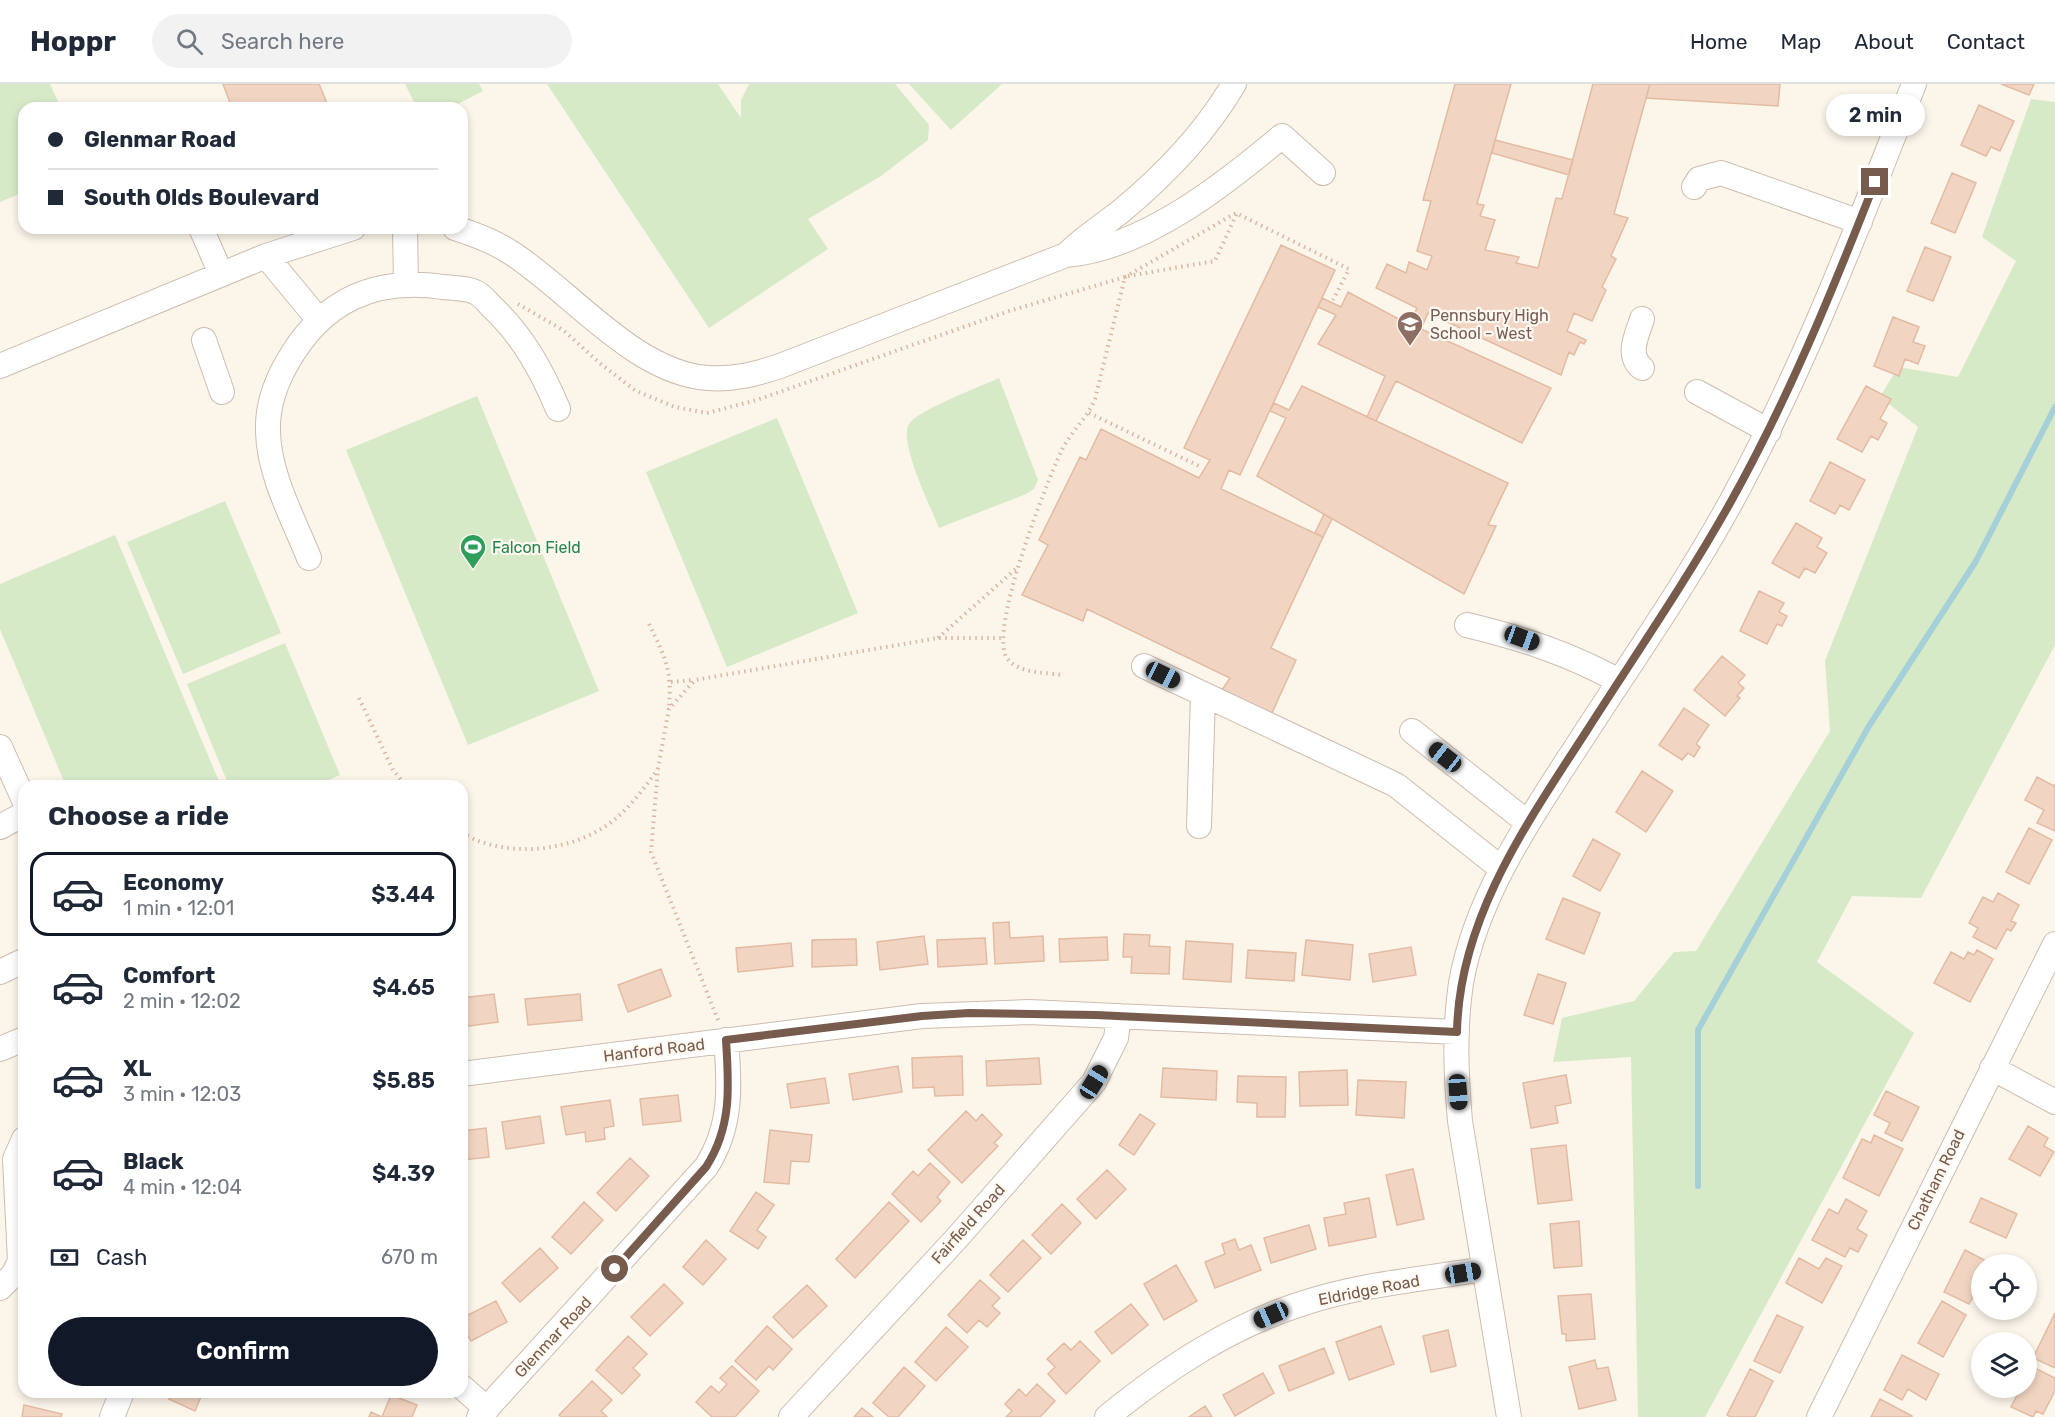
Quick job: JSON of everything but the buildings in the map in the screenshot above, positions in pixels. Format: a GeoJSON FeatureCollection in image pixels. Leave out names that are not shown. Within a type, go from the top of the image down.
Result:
{"type":"FeatureCollection","features":[{"type":"Feature","properties":{"kind":"street"},"geometry":{"type":"LineString","coordinates":[[1066,255],[1083,238],[1119,213],[1169,168],[1206,124],[1234,84]]}},
{"type":"Feature","properties":{"kind":"street"},"geometry":{"type":"LineString","coordinates":[[1509,1417],[1460,1122],[1455,1074],[1457,1032],[1465,966],[1485,908],[1502,869],[1527,822],[1692,569],[1769,431],[1829,299],[1914,84]]}},
{"type":"Feature","properties":{"kind":"street"},"geometry":{"type":"LineString","coordinates":[[468,233],[512,253],[651,360],[680,372],[707,378],[743,377],[780,366],[1066,255],[1088,253],[1151,227],[1185,209],[1282,136],[1323,173]]}},
{"type":"Feature","properties":{"kind":"street"},"geometry":{"type":"LineString","coordinates":[[1694,187],[1699,179],[1721,173],[1860,222]]}},
{"type":"Feature","properties":{"kind":"street"},"geometry":{"type":"LineString","coordinates":[[204,234],[221,274]]}},
{"type":"Feature","properties":{"kind":"street"},"geometry":{"type":"LineString","coordinates":[[3,357],[266,256],[334,234]]}},
{"type":"Feature","properties":{"kind":"street"},"geometry":{"type":"LineString","coordinates":[[405,234],[406,285]]}},
{"type":"Feature","properties":{"kind":"street"},"geometry":{"type":"LineString","coordinates":[[266,256],[318,319]]}},
{"type":"Feature","properties":{"kind":"street"},"geometry":{"type":"LineString","coordinates":[[309,558],[273,468],[268,431],[275,386],[293,352],[318,319],[338,304],[385,287],[406,285],[421,284],[476,292],[512,325],[543,374],[558,409]]}},
{"type":"Feature","properties":{"kind":"street"},"geometry":{"type":"LineString","coordinates":[[1642,319],[1633,354],[1636,363],[1642,368]]}},
{"type":"Feature","properties":{"kind":"street"},"geometry":{"type":"LineString","coordinates":[[204,340],[222,392]]}},
{"type":"Feature","properties":{"kind":"street"},"geometry":{"type":"LineString","coordinates":[[1697,392],[1769,431]]}},
{"type":"Feature","properties":{"kind":"street"},"geometry":{"type":"LineString","coordinates":[[1467,625],[1522,638],[1581,659],[1619,681]]}},
{"type":"Feature","properties":{"kind":"street"},"geometry":{"type":"LineString","coordinates":[[1144,666],[1202,700],[1395,785],[1502,869]]}},
{"type":"Feature","properties":{"kind":"street"},"geometry":{"type":"LineString","coordinates":[[1199,826],[1202,700]]}},
{"type":"Feature","properties":{"kind":"street"},"geometry":{"type":"LineString","coordinates":[[1412,731],[1527,822]]}},
{"type":"Feature","properties":{"kind":"street"},"geometry":{"type":"LineString","coordinates":[[0,747],[18,788]]}},
{"type":"Feature","properties":{"kind":"street"},"geometry":{"type":"LineString","coordinates":[[0,827],[18,817]]}},
{"type":"Feature","properties":{"kind":"street","name":"Chatham Road"},"geometry":{"type":"LineString","coordinates":[[1820,1417],[2055,944]]}},
{"type":"Feature","properties":{"kind":"street"},"geometry":{"type":"LineString","coordinates":[[0,972],[18,963]]}},
{"type":"Feature","properties":{"kind":"street","name":"Hanford Road"},"geometry":{"type":"LineString","coordinates":[[468,1073],[922,1016],[969,1013],[1119,1016],[1457,1032]]}},
{"type":"Feature","properties":{"kind":"street","name":"Fairfield Road"},"geometry":{"type":"LineString","coordinates":[[791,1417],[956,1239],[1094,1082],[1116,1038],[1119,1016]]}},
{"type":"Feature","properties":{"kind":"street","name":"Glenmar Road"},"geometry":{"type":"LineString","coordinates":[[483,1413],[706,1167],[723,1133],[728,1110],[726,1040]]}},
{"type":"Feature","properties":{"kind":"street"},"geometry":{"type":"LineString","coordinates":[[0,1049],[18,1042]]}},
{"type":"Feature","properties":{"kind":"street"},"geometry":{"type":"LineString","coordinates":[[1992,1068],[2055,1102]]}},
{"type":"Feature","properties":{"kind":"street"},"geometry":{"type":"LineString","coordinates":[[15,1141],[14,1173],[18,1215]]}},
{"type":"Feature","properties":{"kind":"street"},"geometry":{"type":"LineString","coordinates":[[0,1288],[13,1275],[18,1265]]}},
{"type":"Feature","properties":{"kind":"street","name":"Eldridge Road"},"geometry":{"type":"LineString","coordinates":[[1107,1417],[1177,1364],[1229,1334],[1271,1315],[1305,1302],[1361,1288],[1484,1269]]}},
{"type":"Feature","properties":{"kind":"street"},"geometry":{"type":"LineString","coordinates":[[468,1394],[483,1413]]}},
{"type":"Feature","properties":{"kind":"street"},"geometry":{"type":"LineString","coordinates":[[112,1417],[120,1398]]}},
{"type":"Feature","properties":{"kind":"path"},"geometry":{"type":"LineString","coordinates":[[1062,675],[1019,668],[1006,657],[1002,638],[1025,540],[1062,451],[1078,424],[1089,413],[1125,277],[1237,213]]}},
{"type":"Feature","properties":{"kind":"path"},"geometry":{"type":"LineString","coordinates":[[513,302],[524,305],[563,330],[602,365],[636,391],[675,407],[707,413],[757,400],[1009,311],[1125,277],[1215,261],[1237,213]]}},
{"type":"Feature","properties":{"kind":"path"},"geometry":{"type":"LineString","coordinates":[[1237,213],[1349,269],[1333,300]]}},
{"type":"Feature","properties":{"kind":"path"},"geometry":{"type":"LineString","coordinates":[[1089,413],[1202,467]]}},
{"type":"Feature","properties":{"kind":"path"},"geometry":{"type":"LineString","coordinates":[[938,639],[1019,567]]}},
{"type":"Feature","properties":{"kind":"path"},"geometry":{"type":"LineString","coordinates":[[649,624],[668,663],[671,682],[669,709],[658,768],[651,852],[726,1040]]}},
{"type":"Feature","properties":{"kind":"path"},"geometry":{"type":"LineString","coordinates":[[671,682],[695,680],[938,639],[1002,638]]}},
{"type":"Feature","properties":{"kind":"path"},"geometry":{"type":"LineString","coordinates":[[669,709],[695,680]]}},
{"type":"Feature","properties":{"kind":"path"},"geometry":{"type":"LineString","coordinates":[[359,698],[393,770],[401,780]]}},
{"type":"Feature","properties":{"kind":"path"},"geometry":{"type":"LineString","coordinates":[[468,835],[504,849],[535,849],[571,843],[602,829],[634,801],[658,768]]}},
{"type":"Feature","properties":{"kind":"green space"},"geometry":{"type":"Polygon","coordinates":[[[0,84],[50,84],[58,102],[18,102],[18,194],[0,202],[0,84]]]}},
{"type":"Feature","properties":{"kind":"green space"},"geometry":{"type":"Polygon","coordinates":[[[405,84],[479,84],[483,91],[462,102],[414,102],[405,84]]]}},
{"type":"Feature","properties":{"kind":"green space"},"geometry":{"type":"Polygon","coordinates":[[[547,84],[718,84],[741,118],[741,100],[749,84],[895,84],[929,125],[928,140],[881,176],[808,219],[828,249],[709,328],[547,84]]]}},
{"type":"Feature","properties":{"kind":"green space"},"geometry":{"type":"Polygon","coordinates":[[[909,84],[1002,84],[951,130],[909,84]]]}},
{"type":"Feature","properties":{"kind":"green space"},"geometry":{"type":"Polygon","coordinates":[[[2031,99],[2055,102],[2055,645],[1921,898],[1852,896],[1817,962],[1914,1033],[1705,1417],[1638,1417],[1631,1057],[1553,1062],[1562,1018],[1634,1001],[1674,952],[1696,951],[1830,731],[1825,661],[1918,427],[1880,397],[1898,367],[1958,377],[2016,261],[1982,237],[2031,99]]]}},
{"type":"Feature","properties":{"kind":"green space"},"geometry":{"type":"Polygon","coordinates":[[[999,378],[1038,480],[1034,489],[1026,494],[939,528],[912,459],[908,445],[909,424],[937,405],[999,378]]]}},
{"type":"Feature","properties":{"kind":"green space","name":"Falcon Field"},"geometry":{"type":"Polygon","coordinates":[[[477,396],[599,691],[468,745],[346,450],[477,396]]]}},
{"type":"Feature","properties":{"kind":"green space"},"geometry":{"type":"Polygon","coordinates":[[[777,418],[858,613],[727,667],[646,472],[777,418]]]}},
{"type":"Feature","properties":{"kind":"green space"},"geometry":{"type":"Polygon","coordinates":[[[225,501],[281,633],[183,674],[127,542],[225,501]]]}},
{"type":"Feature","properties":{"kind":"green space"},"geometry":{"type":"Polygon","coordinates":[[[115,535],[218,780],[63,780],[0,629],[0,584],[115,535]]]}},
{"type":"Feature","properties":{"kind":"green space"},"geometry":{"type":"Polygon","coordinates":[[[285,643],[340,775],[329,780],[227,780],[187,684],[285,643]]]}},
{"type":"Feature","properties":{"kind":"waterway"},"geometry":{"type":"LineString","coordinates":[[1698,1186],[1698,1030],[1869,726],[1976,561],[2055,407]]}},
{"type":"Feature","properties":{"kind":"place","name":"Pennsbury High School - West"},"geometry":{"type":"Point","coordinates":[1410,347]}},
{"type":"Feature","properties":{"kind":"place","name":"Falcon Field"},"geometry":{"type":"Point","coordinates":[473,570]}},
{"type":"Feature","properties":{"kind":"route"},"geometry":{"type":"LineString","coordinates":[[615,1269],[706,1167],[715,1153],[723,1133],[728,1110],[726,1040],[922,1016],[1029,1012],[1457,1032],[1461,983],[1465,966],[1485,908],[1509,854],[1527,822],[1692,569],[1729,505],[1771,427],[1820,321],[1875,182]]}}]}
